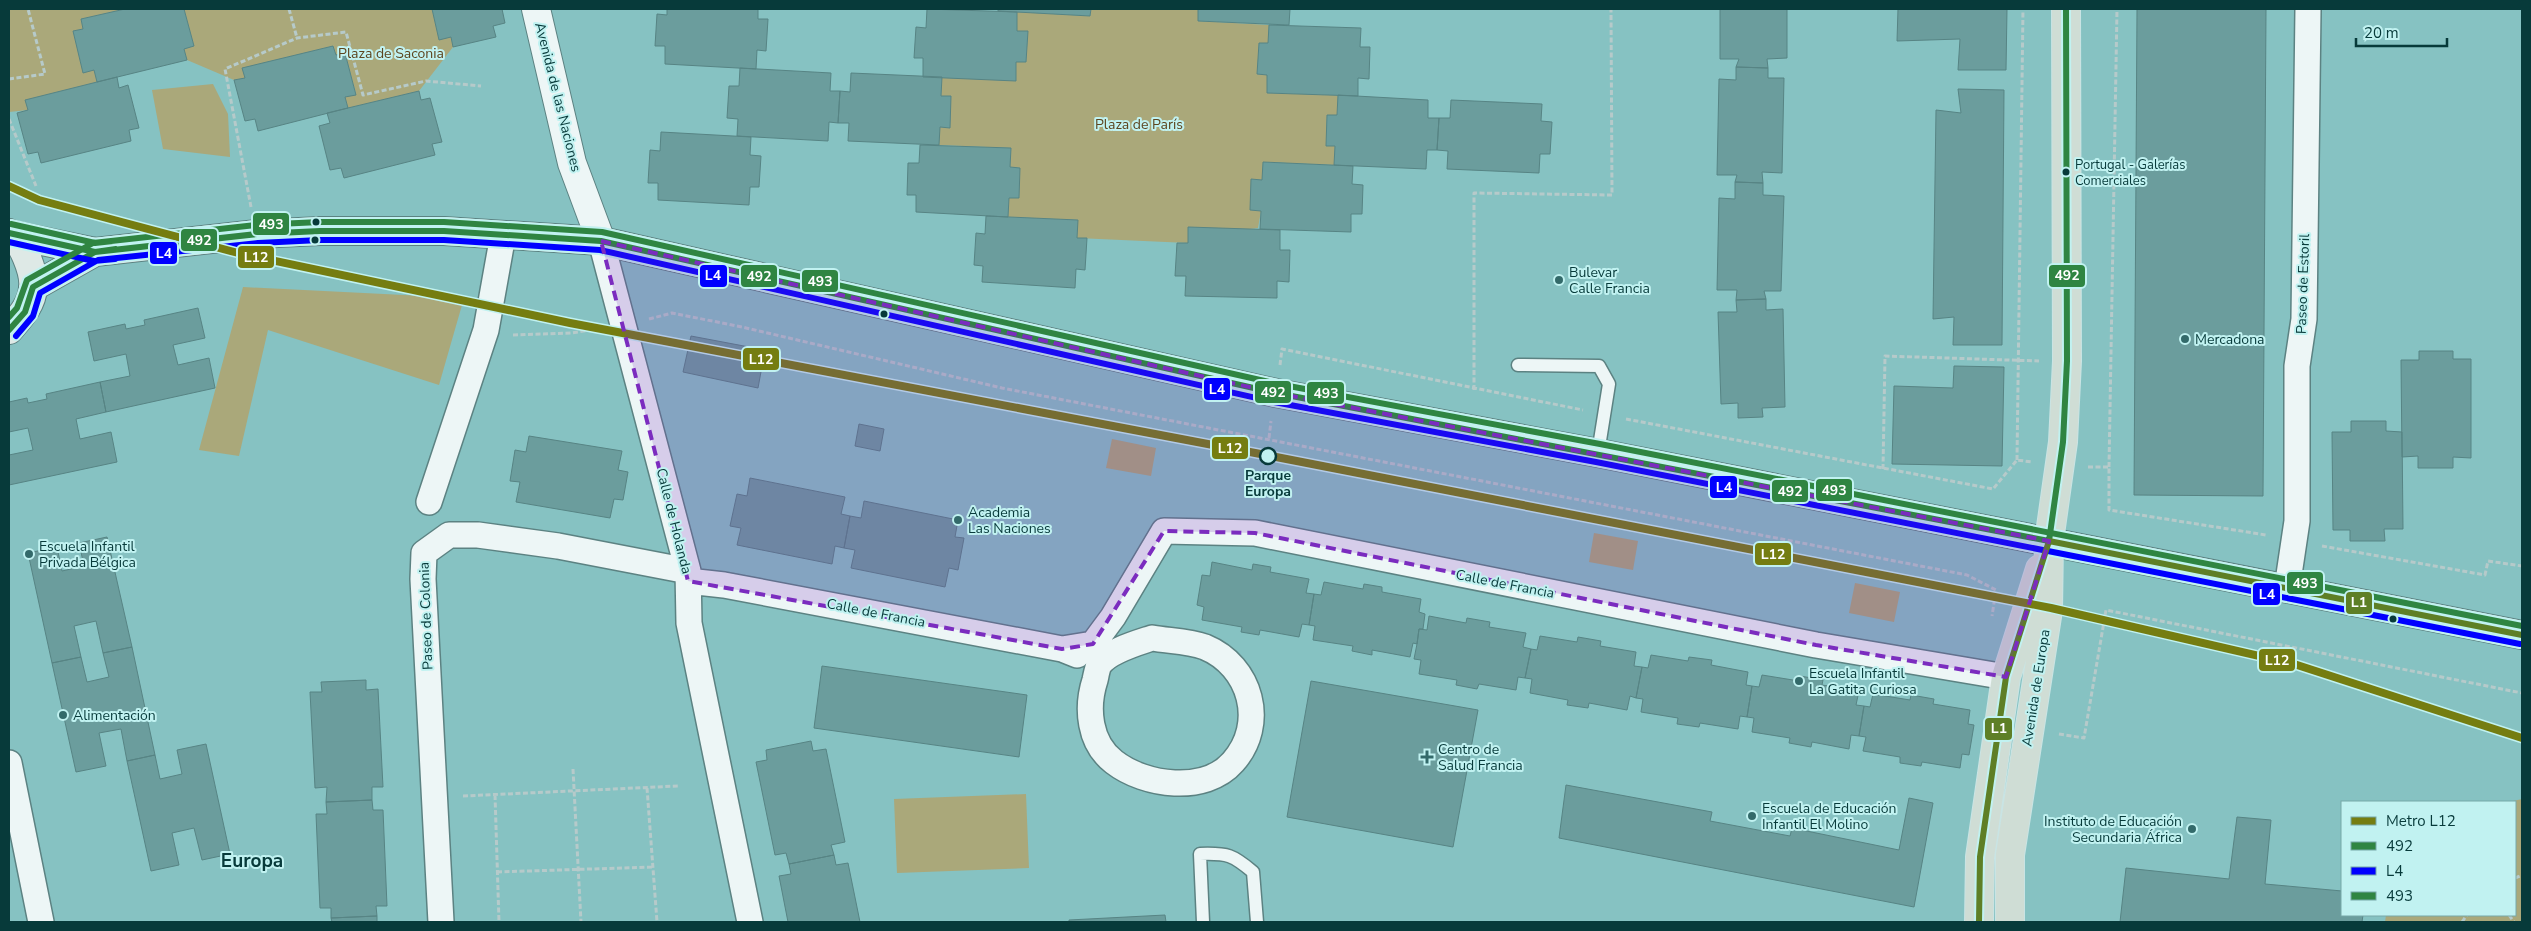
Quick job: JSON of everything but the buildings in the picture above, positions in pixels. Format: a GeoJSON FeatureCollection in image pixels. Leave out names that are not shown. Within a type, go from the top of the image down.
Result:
{"type":"FeatureCollection","features":[{"type":"Feature","properties":{"kind":"main road"},"geometry":{"type":"LineString","coordinates":[[2049,541],[2060,466],[2067,361],[2066,9]]}},
{"type":"Feature","properties":{"kind":"main road"},"geometry":{"type":"LineString","coordinates":[[11,234],[95,252],[256,234],[320,231],[444,231],[602,241],[1276,393],[1598,453],[2522,635]]}},
{"type":"Feature","properties":{"kind":"main road"},"geometry":{"type":"LineString","coordinates":[[9,330],[25,312],[34,287],[26,253],[11,234]]}},
{"type":"Feature","properties":{"kind":"main road"},"geometry":{"type":"LineString","coordinates":[[34,287],[95,252]]}},
{"type":"Feature","properties":{"kind":"main road","name":"Avenida de Europa"},"geometry":{"type":"LineString","coordinates":[[1980,922],[1980,857],[2006,677],[2049,541]]}},
{"type":"Feature","properties":{"kind":"main road","name":"Avenida de Europa"},"geometry":{"type":"LineString","coordinates":[[2010,922],[2010,855],[2048,610],[2049,541]]}},
{"type":"Feature","properties":{"kind":"street","name":"Avenida de las Naciones"},"geometry":{"type":"LineString","coordinates":[[536,9],[572,163],[602,241]]}},
{"type":"Feature","properties":{"kind":"street","name":"Paseo de Estoril"},"geometry":{"type":"LineString","coordinates":[[2287,588],[2297,521],[2297,366],[2304,319],[2308,9]]}},
{"type":"Feature","properties":{"kind":"street"},"geometry":{"type":"LineString","coordinates":[[429,502],[486,330],[503,235]]}},
{"type":"Feature","properties":{"kind":"street","name":"Calle de Holanda"},"geometry":{"type":"LineString","coordinates":[[602,241],[688,576],[689,623],[750,922]]}},
{"type":"Feature","properties":{"kind":"street","name":"Calle de Francia"},"geometry":{"type":"LineString","coordinates":[[1062,649],[1093,644],[1113,617],[1164,531],[1254,533],[1816,645],[2006,677]]}},
{"type":"Feature","properties":{"kind":"street","name":"Paseo de Colonia"},"geometry":{"type":"LineString","coordinates":[[441,922],[422,579],[424,553],[449,535],[478,535],[558,546],[688,576]]}},
{"type":"Feature","properties":{"kind":"street","name":"Calle de Francia"},"geometry":{"type":"LineString","coordinates":[[688,576],[724,585],[1062,649],[1100,665]]}},
{"type":"Feature","properties":{"kind":"street"},"geometry":{"type":"LineString","coordinates":[[1152,638],[1204,647],[1229,661],[1246,684],[1252,711],[1248,739],[1232,763],[1209,779],[1181,784],[1134,774],[1113,762],[1098,743],[1090,719],[1090,694],[1100,665],[1124,648],[1152,638]]}},
{"type":"Feature","properties":{"kind":"street"},"geometry":{"type":"LineString","coordinates":[[9,763],[41,922]]}},
{"type":"Feature","properties":{"kind":"lane"},"geometry":{"type":"LineString","coordinates":[[1518,365],[1599,366],[1609,384],[1598,453]]}},
{"type":"Feature","properties":{"kind":"lane"},"geometry":{"type":"LineString","coordinates":[[1203,922],[1200,854],[1214,853],[1236,856],[1253,872],[1257,922]]}},
{"type":"Feature","properties":{"kind":"path"},"geometry":{"type":"LineString","coordinates":[[9,80],[44,74],[28,9]]}},
{"type":"Feature","properties":{"kind":"path"},"geometry":{"type":"LineString","coordinates":[[289,9],[297,38]]}},
{"type":"Feature","properties":{"kind":"path"},"geometry":{"type":"LineString","coordinates":[[1474,390],[1474,193],[1612,195],[1611,9]]}},
{"type":"Feature","properties":{"kind":"path"},"geometry":{"type":"LineString","coordinates":[[1269,438],[1282,349],[1474,390],[1993,489],[2017,460],[2023,9]]}},
{"type":"Feature","properties":{"kind":"path"},"geometry":{"type":"LineString","coordinates":[[2117,9],[2108,510],[2270,535],[2274,520],[2320,522],[2320,546],[2485,575],[2488,561],[2522,566]]}},
{"type":"Feature","properties":{"kind":"path"},"geometry":{"type":"LineString","coordinates":[[256,234],[226,69],[297,38],[346,32],[363,95],[426,81],[481,86]]}},
{"type":"Feature","properties":{"kind":"path"},"geometry":{"type":"LineString","coordinates":[[9,119],[36,186]]}},
{"type":"Feature","properties":{"kind":"path"},"geometry":{"type":"LineString","coordinates":[[486,330],[511,335],[571,333],[624,325],[672,313],[1002,388],[1269,438],[1967,576],[1996,590],[1992,618]]}},
{"type":"Feature","properties":{"kind":"path"},"geometry":{"type":"LineString","coordinates":[[1883,469],[1885,356],[2067,361]]}},
{"type":"Feature","properties":{"kind":"path"},"geometry":{"type":"LineString","coordinates":[[2017,460],[2060,466],[2109,467]]}},
{"type":"Feature","properties":{"kind":"path"},"geometry":{"type":"LineString","coordinates":[[2030,729],[2084,738],[2106,610],[2522,693]]}},
{"type":"Feature","properties":{"kind":"path"},"geometry":{"type":"LineString","coordinates":[[572,769],[581,922]]}},
{"type":"Feature","properties":{"kind":"path"},"geometry":{"type":"LineString","coordinates":[[434,796],[678,786]]}},
{"type":"Feature","properties":{"kind":"path"},"geometry":{"type":"LineString","coordinates":[[648,788],[657,922]]}},
{"type":"Feature","properties":{"kind":"path"},"geometry":{"type":"LineString","coordinates":[[495,795],[500,922]]}},
{"type":"Feature","properties":{"kind":"path"},"geometry":{"type":"LineString","coordinates":[[497,872],[653,867]]}},
{"type":"Feature","properties":{"kind":"highlighted area"},"geometry":{"type":"Polygon","coordinates":[[[601,241],[1276,393],[2049,541],[2006,677],[1816,645],[1255,533],[1164,531],[1093,644],[1062,649],[688,581],[601,241]]]}},
{"type":"Feature","properties":{"kind":"green space"},"geometry":{"type":"Polygon","coordinates":[[[125,9],[81,19],[83,29],[73,31],[83,72],[94,70],[97,82],[26,100],[28,110],[9,112],[9,10],[125,9]]]}},
{"type":"Feature","properties":{"kind":"green space","name":"Plaza de Saconia"},"geometry":{"type":"Polygon","coordinates":[[[184,9],[432,9],[439,39],[451,37],[453,47],[419,91],[348,108],[345,97],[356,94],[345,53],[336,55],[333,46],[243,68],[245,78],[234,80],[187,60],[184,49],[194,46],[184,9]]]}},
{"type":"Feature","properties":{"kind":"green space","name":"Plaza de París"},"geometry":{"type":"Polygon","coordinates":[[[1091,9],[1198,9],[1198,21],[1269,25],[1268,43],[1259,43],[1257,74],[1267,75],[1267,93],[1338,95],[1337,115],[1327,115],[1326,146],[1335,146],[1334,165],[1263,162],[1262,180],[1252,179],[1250,210],[1261,211],[1258,228],[1242,230],[1189,227],[1188,243],[1077,238],[1077,220],[1008,217],[1009,198],[1019,198],[1020,168],[1010,167],[1011,148],[939,145],[940,127],[949,128],[950,96],[941,96],[942,77],[1016,80],[1016,62],[1026,62],[1028,31],[1017,31],[1017,12],[1090,16],[1091,9]]]}},
{"type":"Feature","properties":{"kind":"green space"},"geometry":{"type":"Polygon","coordinates":[[[213,84],[228,114],[230,157],[163,149],[152,90],[213,84]]]}},
{"type":"Feature","properties":{"kind":"green space"},"geometry":{"type":"Polygon","coordinates":[[[243,287],[464,298],[439,385],[268,330],[239,456],[199,450],[243,287]]]}},
{"type":"Feature","properties":{"kind":"green space"},"geometry":{"type":"Polygon","coordinates":[[[1112,439],[1156,448],[1151,476],[1106,468],[1112,439]]]}},
{"type":"Feature","properties":{"kind":"green space"},"geometry":{"type":"Polygon","coordinates":[[[1594,533],[1638,541],[1633,570],[1589,562],[1594,533]]]}},
{"type":"Feature","properties":{"kind":"green space"},"geometry":{"type":"Polygon","coordinates":[[[1855,583],[1900,592],[1894,622],[1849,613],[1855,583]]]}},
{"type":"Feature","properties":{"kind":"green space"},"geometry":{"type":"Polygon","coordinates":[[[1026,794],[1029,868],[897,873],[894,799],[1026,794]]]}},
{"type":"Feature","properties":{"kind":"green space"},"geometry":{"type":"Polygon","coordinates":[[[2522,799],[2522,922],[2385,922],[2386,916],[2516,916],[2516,801],[2513,801],[2522,799]]]}},
{"type":"Feature","properties":{"kind":"metro line","name":"L12"},"geometry":{"type":"LineString","coordinates":[[9,186],[39,200],[242,254],[570,323],[1271,456],[2051,608],[2294,664],[2522,738]]}},
{"type":"Feature","properties":{"kind":"transit line","name":"492"},"geometry":{"type":"LineString","coordinates":[[2049,541],[2063,442],[2067,361],[2066,9]]}},
{"type":"Feature","properties":{"kind":"transit line","name":"493"},"geometry":{"type":"LineString","coordinates":[[9,317],[17,308],[27,280],[93,243],[256,225],[320,222],[444,222],[602,232],[1278,384],[1600,444],[2522,626]]}},
{"type":"Feature","properties":{"kind":"transit line","name":"493"},"geometry":{"type":"LineString","coordinates":[[11,224],[95,243],[113,241]]}},
{"type":"Feature","properties":{"kind":"transit line","name":"492"},"geometry":{"type":"LineString","coordinates":[[9,330],[25,312],[33,287],[95,252],[257,234],[320,231],[444,231],[601,241],[1276,393],[2049,541]]}},
{"type":"Feature","properties":{"kind":"transit line","name":"492"},"geometry":{"type":"LineString","coordinates":[[9,233],[95,252],[116,249]]}},
{"type":"Feature","properties":{"kind":"transit line","name":"L4"},"geometry":{"type":"LineString","coordinates":[[16,336],[33,316],[40,293],[98,260],[258,243],[320,240],[444,240],[600,250],[1274,402],[1596,462],[2520,644]]}},
{"type":"Feature","properties":{"kind":"transit line","name":"L4"},"geometry":{"type":"LineString","coordinates":[[9,242],[94,261],[115,259]]}},
{"type":"Feature","properties":{"kind":"transit line","name":"L1"},"geometry":{"type":"LineString","coordinates":[[2049,541],[2522,635]]}},
{"type":"Feature","properties":{"kind":"transit line","name":"L1"},"geometry":{"type":"LineString","coordinates":[[1979,922],[1980,857],[2006,677],[2049,541]]}},
{"type":"Feature","properties":{"kind":"place","name":"Portugal - Galerías Comerciales"},"geometry":{"type":"Point","coordinates":[2066,172]}},
{"type":"Feature","properties":{"kind":"place","name":"Bulevar Calle Francia"},"geometry":{"type":"Point","coordinates":[1559,280]}},
{"type":"Feature","properties":{"kind":"place","name":"Mercadona"},"geometry":{"type":"Point","coordinates":[2185,339]}},
{"type":"Feature","properties":{"kind":"place","name":"Parque Europa"},"geometry":{"type":"Point","coordinates":[1268,456]}},
{"type":"Feature","properties":{"kind":"place","name":"Academia Las Naciones"},"geometry":{"type":"Point","coordinates":[958,520]}},
{"type":"Feature","properties":{"kind":"place","name":"Escuela Infantil Privada Bélgica"},"geometry":{"type":"Point","coordinates":[29,554]}},
{"type":"Feature","properties":{"kind":"place","name":"Escuela Infantil La Gatita Curiosa"},"geometry":{"type":"Point","coordinates":[1799,681]}},
{"type":"Feature","properties":{"kind":"place","name":"Alimentación"},"geometry":{"type":"Point","coordinates":[63,715]}},
{"type":"Feature","properties":{"kind":"place","name":"Centro de Salud Francia"},"geometry":{"type":"Point","coordinates":[1427,757]}},
{"type":"Feature","properties":{"kind":"place","name":"Escuela de Educación Infantil El Molino"},"geometry":{"type":"Point","coordinates":[1752,816]}},
{"type":"Feature","properties":{"kind":"place","name":"Instituto de Educación Secundaria África"},"geometry":{"type":"Point","coordinates":[2192,829]}},
{"type":"Feature","properties":{"kind":"district","name":"Europa"},"geometry":{"type":"Point","coordinates":[252,861]}}]}
